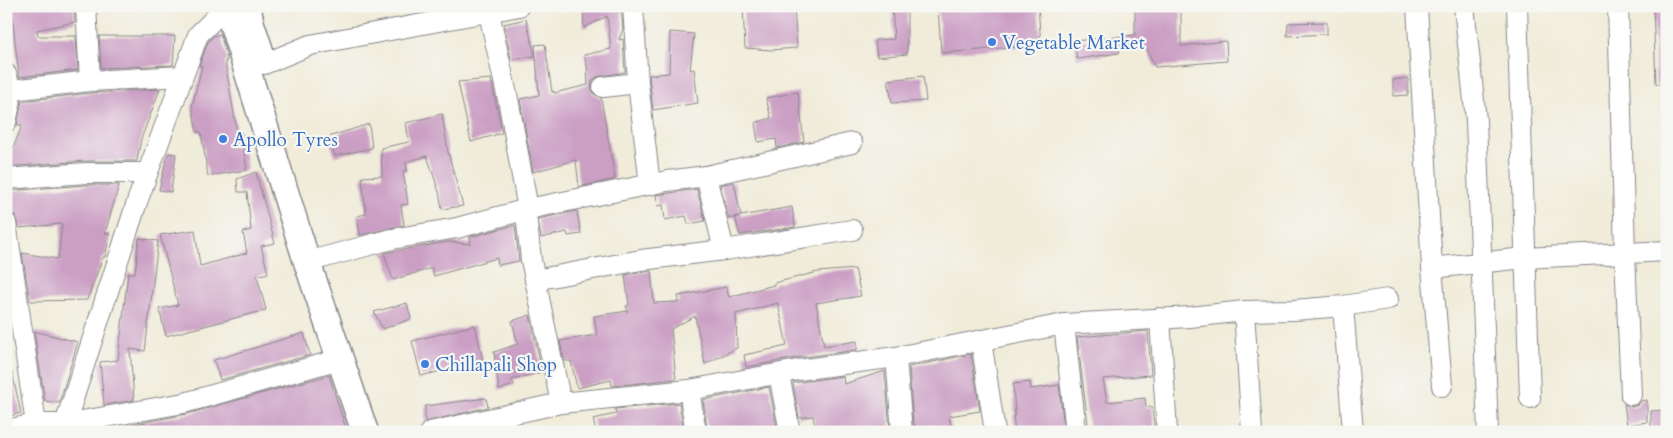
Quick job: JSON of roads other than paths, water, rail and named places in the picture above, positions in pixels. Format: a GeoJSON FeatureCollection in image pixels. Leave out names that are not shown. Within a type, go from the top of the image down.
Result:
{"type":"FeatureCollection","features":[{"type":"Feature","properties":{"kind":"main road"},"geometry":{"type":"LineString","coordinates":[[227,6],[315,259],[381,432]]}},
{"type":"Feature","properties":{"kind":"main road"},"geometry":{"type":"LineString","coordinates":[[247,6],[264,64],[340,359],[365,432]]}},
{"type":"Feature","properties":{"kind":"street"},"geometry":{"type":"LineString","coordinates":[[86,6],[90,81]]}},
{"type":"Feature","properties":{"kind":"street"},"geometry":{"type":"LineString","coordinates":[[64,428],[147,173],[198,35],[227,6]]}},
{"type":"Feature","properties":{"kind":"street"},"geometry":{"type":"LineString","coordinates":[[264,64],[310,45],[519,6]]}},
{"type":"Feature","properties":{"kind":"street"},"geometry":{"type":"LineString","coordinates":[[633,6],[638,84],[650,185]]}},
{"type":"Feature","properties":{"kind":"street"},"geometry":{"type":"LineString","coordinates":[[1417,6],[1432,268],[1442,386]]}},
{"type":"Feature","properties":{"kind":"street"},"geometry":{"type":"LineString","coordinates":[[1464,6],[1476,120],[1488,432]]}},
{"type":"Feature","properties":{"kind":"street"},"geometry":{"type":"LineString","coordinates":[[1517,6],[1530,398]]}},
{"type":"Feature","properties":{"kind":"street"},"geometry":{"type":"LineString","coordinates":[[1618,6],[1631,395]]}},
{"type":"Feature","properties":{"kind":"street"},"geometry":{"type":"LineString","coordinates":[[489,13],[528,209],[526,214],[531,260],[561,403]]}},
{"type":"Feature","properties":{"kind":"street"},"geometry":{"type":"LineString","coordinates":[[6,122],[10,106],[9,82],[90,81],[183,76]]}},
{"type":"Feature","properties":{"kind":"street"},"geometry":{"type":"LineString","coordinates":[[603,87],[638,84]]}},
{"type":"Feature","properties":{"kind":"street"},"geometry":{"type":"LineString","coordinates":[[315,259],[392,239],[457,228],[528,209],[667,181],[706,176],[852,143]]}},
{"type":"Feature","properties":{"kind":"street"},"geometry":{"type":"LineString","coordinates":[[6,179],[86,173],[147,173]]}},
{"type":"Feature","properties":{"kind":"street"},"geometry":{"type":"LineString","coordinates":[[706,176],[724,250]]}},
{"type":"Feature","properties":{"kind":"street"},"geometry":{"type":"LineString","coordinates":[[6,223],[36,424]]}},
{"type":"Feature","properties":{"kind":"street"},"geometry":{"type":"LineString","coordinates":[[535,280],[641,260],[724,250],[852,230]]}},
{"type":"Feature","properties":{"kind":"street"},"geometry":{"type":"LineString","coordinates":[[1432,268],[1524,258],[1667,251]]}},
{"type":"Feature","properties":{"kind":"street"},"geometry":{"type":"LineString","coordinates":[[430,432],[498,424],[561,403],[689,390],[798,370],[896,357],[1064,324],[1190,317],[1244,311],[1294,310],[1343,306],[1388,299]]}},
{"type":"Feature","properties":{"kind":"street"},"geometry":{"type":"LineString","coordinates":[[1343,306],[1353,432]]}},
{"type":"Feature","properties":{"kind":"street"},"geometry":{"type":"LineString","coordinates":[[1244,311],[1252,432]]}},
{"type":"Feature","properties":{"kind":"street"},"geometry":{"type":"LineString","coordinates":[[1160,318],[1167,432]]}},
{"type":"Feature","properties":{"kind":"street"},"geometry":{"type":"LineString","coordinates":[[1064,324],[1076,432]]}},
{"type":"Feature","properties":{"kind":"street"},"geometry":{"type":"LineString","coordinates":[[981,340],[995,432]]}},
{"type":"Feature","properties":{"kind":"street"},"geometry":{"type":"LineString","coordinates":[[896,357],[902,432]]}},
{"type":"Feature","properties":{"kind":"street"},"geometry":{"type":"LineString","coordinates":[[6,430],[36,424],[64,428],[184,403],[340,359]]}},
{"type":"Feature","properties":{"kind":"street"},"geometry":{"type":"LineString","coordinates":[[780,374],[790,432]]}},
{"type":"Feature","properties":{"kind":"street"},"geometry":{"type":"LineString","coordinates":[[689,390],[696,432]]}},
{"type":"Feature","properties":{"kind":"place","name":"Vegetable Market"},"geometry":{"type":"Point","coordinates":[992,42]}},
{"type":"Feature","properties":{"kind":"place","name":"Apollo Tyres"},"geometry":{"type":"Point","coordinates":[223,139]}},
{"type":"Feature","properties":{"kind":"place","name":"Chillapali Shop"},"geometry":{"type":"Point","coordinates":[425,364]}}]}
